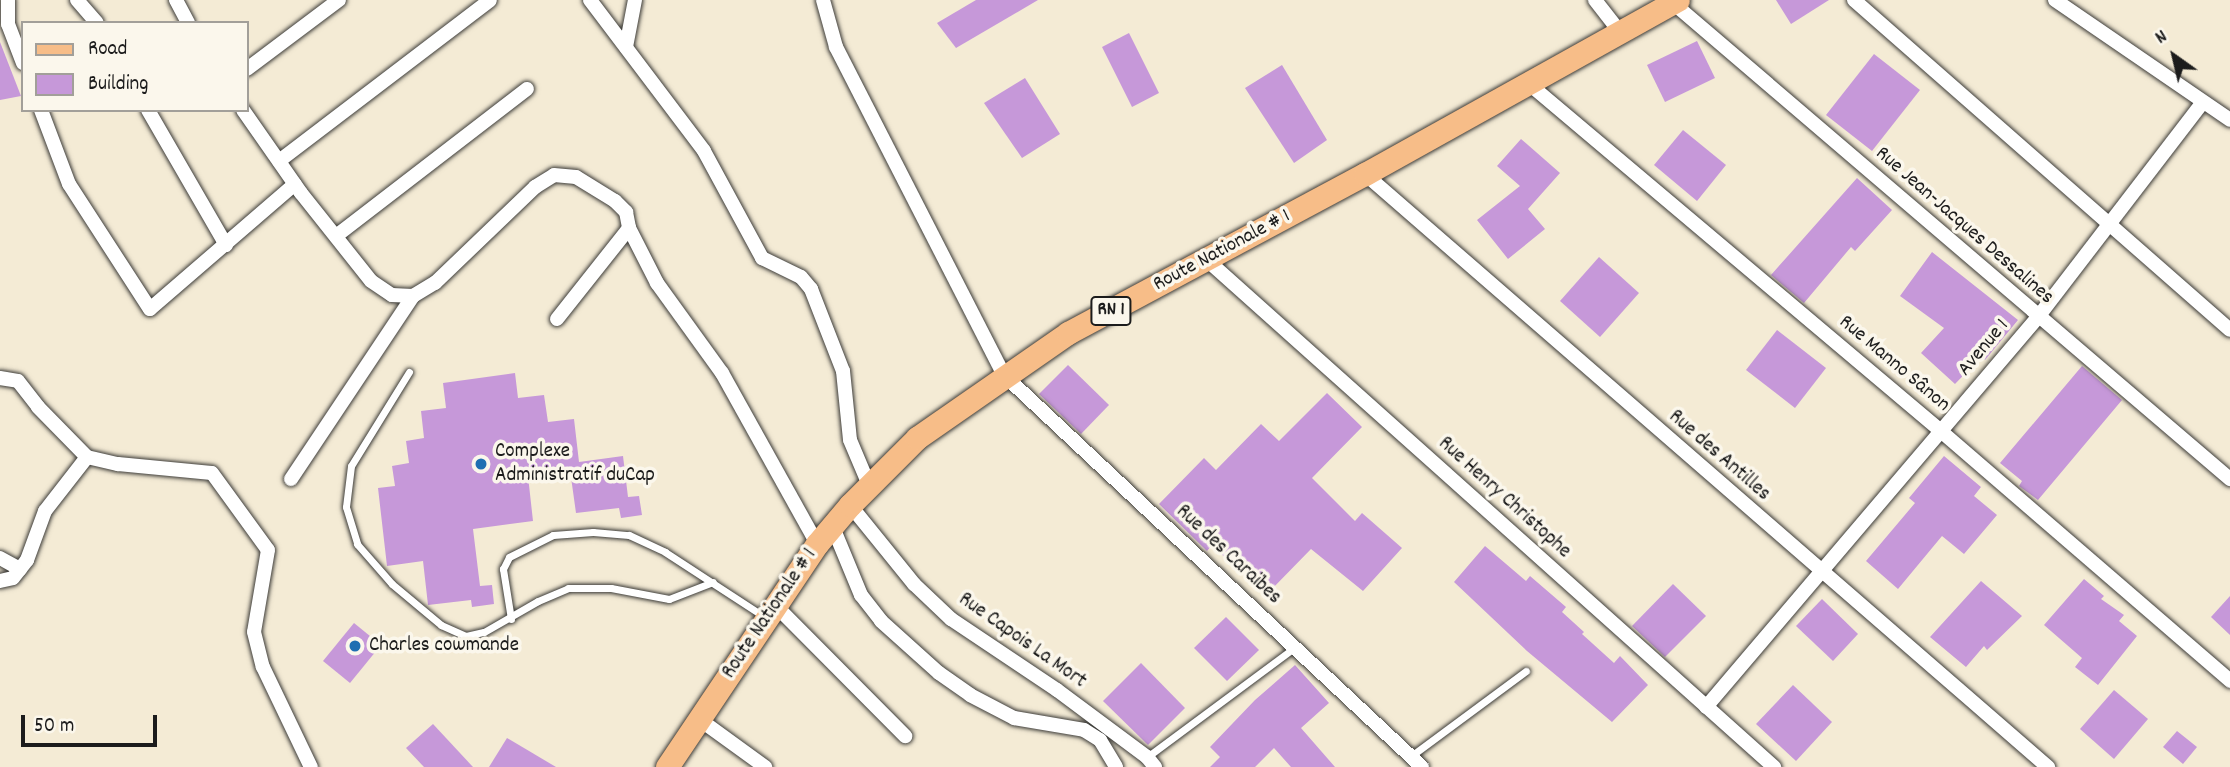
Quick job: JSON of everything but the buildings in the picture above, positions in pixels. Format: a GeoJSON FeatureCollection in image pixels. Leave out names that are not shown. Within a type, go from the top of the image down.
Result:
{"type":"FeatureCollection","features":[{"type":"Feature","properties":{"kind":"main road","name":"Route Nationale # 1"},"geometry":{"type":"LineString","coordinates":[[667,767],[817,544],[850,505],[917,438],[1068,333],[1365,174],[1676,1]]}},
{"type":"Feature","properties":{"kind":"street"},"geometry":{"type":"LineString","coordinates":[[8,0],[8,24],[21,58]]}},
{"type":"Feature","properties":{"kind":"street"},"geometry":{"type":"LineString","coordinates":[[77,0],[95,21]]}},
{"type":"Feature","properties":{"kind":"street"},"geometry":{"type":"LineString","coordinates":[[176,0],[187,21]]}},
{"type":"Feature","properties":{"kind":"street"},"geometry":{"type":"LineString","coordinates":[[248,68],[339,0]]}},
{"type":"Feature","properties":{"kind":"street"},"geometry":{"type":"LineString","coordinates":[[279,161],[490,0]]}},
{"type":"Feature","properties":{"kind":"street"},"geometry":{"type":"LineString","coordinates":[[590,0],[704,151],[762,258],[802,277],[811,289],[843,371],[850,439],[869,485]]}},
{"type":"Feature","properties":{"kind":"street"},"geometry":{"type":"LineString","coordinates":[[626,47],[635,0]]}},
{"type":"Feature","properties":{"kind":"street","name":"Rue des Caraïbes"},"geometry":{"type":"LineString","coordinates":[[822,0],[836,47],[1004,375],[1422,767]]}},
{"type":"Feature","properties":{"kind":"street"},"geometry":{"type":"LineString","coordinates":[[1595,0],[1620,32]]}},
{"type":"Feature","properties":{"kind":"street"},"geometry":{"type":"LineString","coordinates":[[1854,0],[2230,331]]}},
{"type":"Feature","properties":{"kind":"street"},"geometry":{"type":"LineString","coordinates":[[2055,0],[2230,120]]}},
{"type":"Feature","properties":{"kind":"street","name":"Rue Jean-Jacques Dessalines"},"geometry":{"type":"LineString","coordinates":[[1676,1],[2038,317],[2230,479]]}},
{"type":"Feature","properties":{"kind":"street","name":"Rue Manno Sânon"},"geometry":{"type":"LineString","coordinates":[[1528,83],[1942,432],[2230,681]]}},
{"type":"Feature","properties":{"kind":"street"},"geometry":{"type":"LineString","coordinates":[[336,236],[527,89]]}},
{"type":"Feature","properties":{"kind":"street","name":"Avenue 1"},"geometry":{"type":"LineString","coordinates":[[1706,707],[2038,317],[2202,103]]}},
{"type":"Feature","properties":{"kind":"street"},"geometry":{"type":"LineString","coordinates":[[42,112],[69,184],[146,307],[155,307],[295,184]]}},
{"type":"Feature","properties":{"kind":"street"},"geometry":{"type":"LineString","coordinates":[[149,112],[226,245]]}},
{"type":"Feature","properties":{"kind":"street"},"geometry":{"type":"LineString","coordinates":[[244,112],[295,184],[370,281],[393,295],[413,296]]}},
{"type":"Feature","properties":{"kind":"street","name":"Rue des Antilles"},"geometry":{"type":"LineString","coordinates":[[1365,174],[1821,573],[2048,767]]}},
{"type":"Feature","properties":{"kind":"street"},"geometry":{"type":"LineString","coordinates":[[291,479],[413,296],[435,283],[535,187],[554,175],[576,177],[615,201],[626,212],[629,228],[657,283],[722,373],[817,544]]}},
{"type":"Feature","properties":{"kind":"street"},"geometry":{"type":"LineString","coordinates":[[557,319],[629,228]]}},
{"type":"Feature","properties":{"kind":"street","name":"Rue Henry Christophe"},"geometry":{"type":"LineString","coordinates":[[1207,260],[1774,767]]}},
{"type":"Feature","properties":{"kind":"street"},"geometry":{"type":"LineString","coordinates":[[0,378],[18,381],[38,407],[87,457],[118,464],[212,473],[268,551],[254,632],[263,667],[311,767]]}},
{"type":"Feature","properties":{"kind":"street"},"geometry":{"type":"LineString","coordinates":[[0,581],[13,578],[27,560],[45,511],[87,457]]}},
{"type":"Feature","properties":{"kind":"street","name":"Rue Capois La Mort"},"geometry":{"type":"LineString","coordinates":[[850,505],[914,584],[951,619],[1057,690],[1151,762]]}},
{"type":"Feature","properties":{"kind":"street"},"geometry":{"type":"LineString","coordinates":[[832,525],[861,595],[881,621],[939,673],[970,695],[1014,718],[1084,730],[1100,740],[1116,767]]}},
{"type":"Feature","properties":{"kind":"street"},"geometry":{"type":"LineString","coordinates":[[0,558],[20,569]]}},
{"type":"Feature","properties":{"kind":"street"},"geometry":{"type":"LineString","coordinates":[[771,612],[905,736]]}},
{"type":"Feature","properties":{"kind":"street"},"geometry":{"type":"LineString","coordinates":[[699,719],[765,767]]}},
{"type":"Feature","properties":{"kind":"lane"},"geometry":{"type":"LineString","coordinates":[[409,372],[351,466],[346,507],[357,544],[392,584],[441,625],[466,636],[484,632],[511,619],[538,601],[568,588],[611,588],[670,599],[712,582]]}},
{"type":"Feature","properties":{"kind":"lane"},"geometry":{"type":"LineString","coordinates":[[511,619],[503,569],[509,557],[521,548],[553,534],[593,532],[629,536],[665,552],[712,582],[771,612]]}},
{"type":"Feature","properties":{"kind":"lane"},"geometry":{"type":"LineString","coordinates":[[1151,762],[1295,647]]}},
{"type":"Feature","properties":{"kind":"lane"},"geometry":{"type":"LineString","coordinates":[[1410,757],[1526,671]]}},
{"type":"Feature","properties":{"kind":"place","name":"Complexe Administratif duCap"},"geometry":{"type":"Point","coordinates":[481,464]}},
{"type":"Feature","properties":{"kind":"place","name":"Charles cowmande"},"geometry":{"type":"Point","coordinates":[355,646]}}]}
